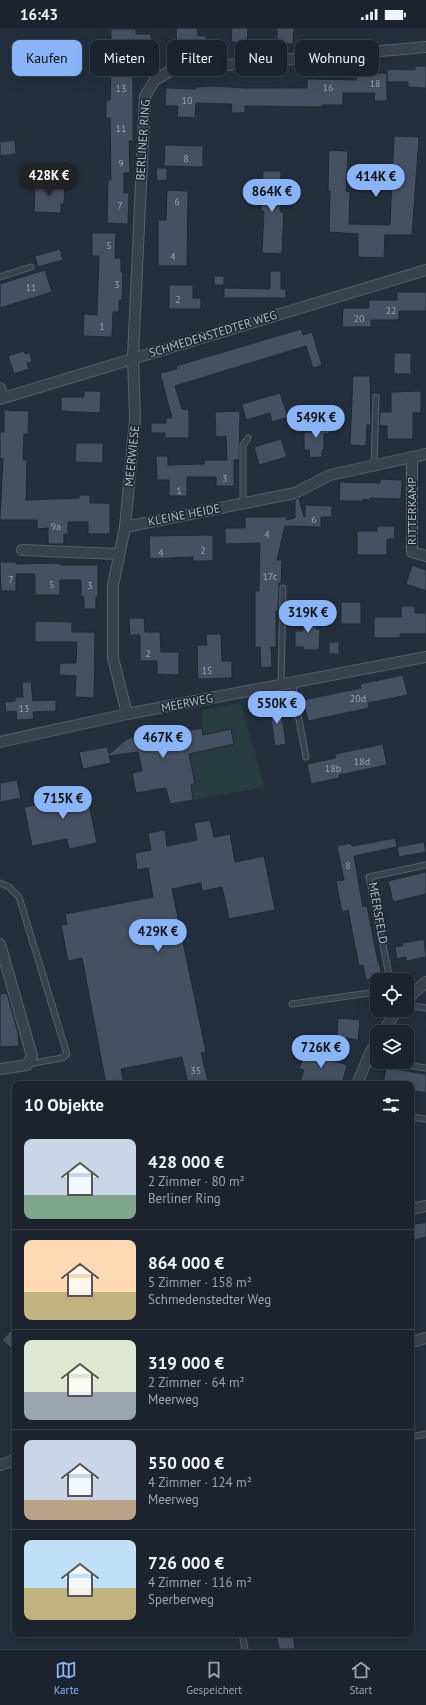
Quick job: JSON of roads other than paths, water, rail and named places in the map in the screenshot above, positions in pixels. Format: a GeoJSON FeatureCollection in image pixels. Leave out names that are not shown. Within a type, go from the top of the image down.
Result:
{"type":"FeatureCollection","features":[{"type":"Feature","properties":{"kind":"street","name":"BERLINER RING"},"geometry":{"type":"LineString","coordinates":[[133,357],[144,96],[155,80],[172,70],[426,47]]}},
{"type":"Feature","properties":{"kind":"street","name":"SCHMEDENSTEDTER WEG"},"geometry":{"type":"LineString","coordinates":[[1,395],[426,270]]}},
{"type":"Feature","properties":{"kind":"street","name":"MEERWIESE"},"geometry":{"type":"LineString","coordinates":[[127,714],[113,658],[112,585],[124,527],[136,419],[133,357]]}},
{"type":"Feature","properties":{"kind":"street","name":"KLEINE HEIDE"},"geometry":{"type":"LineString","coordinates":[[124,527],[295,493],[330,475],[426,454]]}},
{"type":"Feature","properties":{"kind":"street","name":"RITTERKAMP"},"geometry":{"type":"LineString","coordinates":[[412,457],[412,552],[426,556]]}},
{"type":"Feature","properties":{"kind":"street"},"geometry":{"type":"LineString","coordinates":[[22,550],[118,554]]}},
{"type":"Feature","properties":{"kind":"street","name":"MEERWEG"},"geometry":{"type":"LineString","coordinates":[[0,742],[127,714],[426,657]]}},
{"type":"Feature","properties":{"kind":"street"},"geometry":{"type":"LineString","coordinates":[[0,1070],[27,1064],[32,1056],[1,949]]}},
{"type":"Feature","properties":{"kind":"street"},"geometry":{"type":"LineString","coordinates":[[414,993],[426,982]]}},
{"type":"Feature","properties":{"kind":"street"},"geometry":{"type":"LineString","coordinates":[[359,1081],[370,1062]]}},
{"type":"Feature","properties":{"kind":"street"},"geometry":{"type":"LineString","coordinates":[[414,1208],[426,1206]]}},
{"type":"Feature","properties":{"kind":"street"},"geometry":{"type":"LineString","coordinates":[[414,1341],[426,1338]]}},
{"type":"Feature","properties":{"kind":"street"},"geometry":{"type":"LineString","coordinates":[[0,1465],[12,1461]]}},
{"type":"Feature","properties":{"kind":"lane"},"geometry":{"type":"LineString","coordinates":[[0,277],[31,267]]}},
{"type":"Feature","properties":{"kind":"lane"},"geometry":{"type":"LineString","coordinates":[[374,465],[376,396]]}},
{"type":"Feature","properties":{"kind":"lane"},"geometry":{"type":"LineString","coordinates":[[243,503],[243,445],[248,438]]}},
{"type":"Feature","properties":{"kind":"lane"},"geometry":{"type":"LineString","coordinates":[[281,684],[283,588]]}},
{"type":"Feature","properties":{"kind":"lane"},"geometry":{"type":"LineString","coordinates":[[292,682],[306,757]]}},
{"type":"Feature","properties":{"kind":"lane","name":"MEERSFELD"},"geometry":{"type":"LineString","coordinates":[[389,973],[370,877],[426,865]]}},
{"type":"Feature","properties":{"kind":"lane"},"geometry":{"type":"LineString","coordinates":[[0,883],[9,887],[19,897],[67,1054],[62,1058],[27,1064]]}},
{"type":"Feature","properties":{"kind":"lane"},"geometry":{"type":"LineString","coordinates":[[292,1004],[370,993]]}},
{"type":"Feature","properties":{"kind":"lane"},"geometry":{"type":"LineString","coordinates":[[414,1006],[426,1008]]}},
{"type":"Feature","properties":{"kind":"lane"},"geometry":{"type":"LineString","coordinates":[[414,1066],[426,1068]]}},
{"type":"Feature","properties":{"kind":"lane"},"geometry":{"type":"LineString","coordinates":[[414,1117],[426,1119]]}},
{"type":"Feature","properties":{"kind":"lane"},"geometry":{"type":"LineString","coordinates":[[414,1436],[426,1434]]}},
{"type":"Feature","properties":{"kind":"lane"},"geometry":{"type":"LineString","coordinates":[[243,1637],[245,1649]]}}]}
